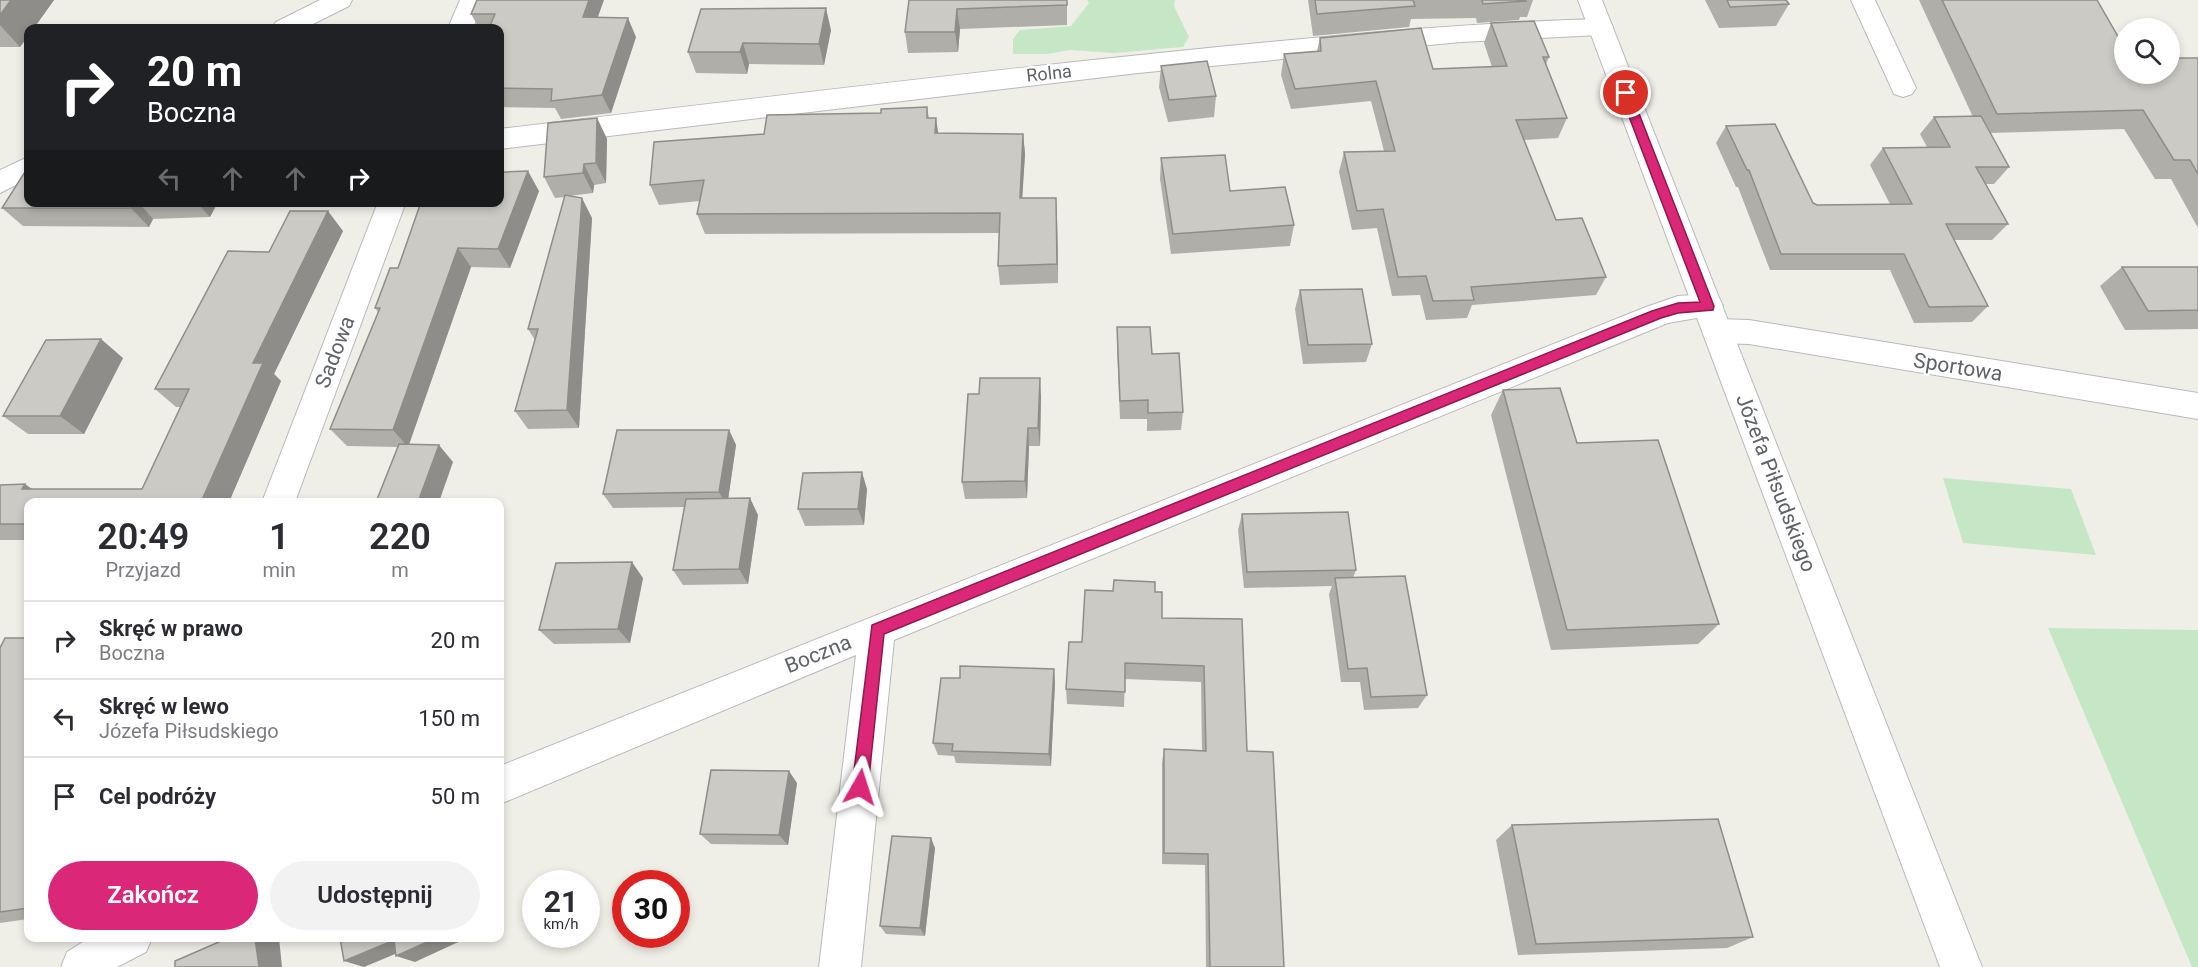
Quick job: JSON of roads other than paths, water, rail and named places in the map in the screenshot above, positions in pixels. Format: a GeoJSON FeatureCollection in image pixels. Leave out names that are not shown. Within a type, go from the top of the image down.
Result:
{"type":"FeatureCollection","features":[{"type":"Feature","properties":{"kind":"street"},"geometry":{"type":"LineString","coordinates":[[293,24],[340,0]]}},
{"type":"Feature","properties":{"kind":"street"},"geometry":{"type":"LineString","coordinates":[[463,24],[472,0]]}},
{"type":"Feature","properties":{"kind":"street"},"geometry":{"type":"LineString","coordinates":[[1863,0],[1903,88]]}},
{"type":"Feature","properties":{"kind":"street","name":"Rolna"},"geometry":{"type":"LineString","coordinates":[[504,139],[1072,70],[1383,40],[1557,28],[1595,14]]}},
{"type":"Feature","properties":{"kind":"street","name":"Józefa Piłsudskiego"},"geometry":{"type":"LineString","coordinates":[[1595,14],[1961,967]]}},
{"type":"Feature","properties":{"kind":"street"},"geometry":{"type":"LineString","coordinates":[[0,183],[24,169]]}},
{"type":"Feature","properties":{"kind":"street","name":"Sadowa"},"geometry":{"type":"LineString","coordinates":[[280,498],[390,207]]}},
{"type":"Feature","properties":{"kind":"street","name":"Boczna"},"geometry":{"type":"LineString","coordinates":[[504,784],[877,630],[1657,315],[1678,308],[1713,319]]}},
{"type":"Feature","properties":{"kind":"street","name":"Sportowa"},"geometry":{"type":"LineString","coordinates":[[1713,319],[1749,332],[2198,406]]}},
{"type":"Feature","properties":{"kind":"street"},"geometry":{"type":"LineString","coordinates":[[840,967],[877,630]]}}]}
